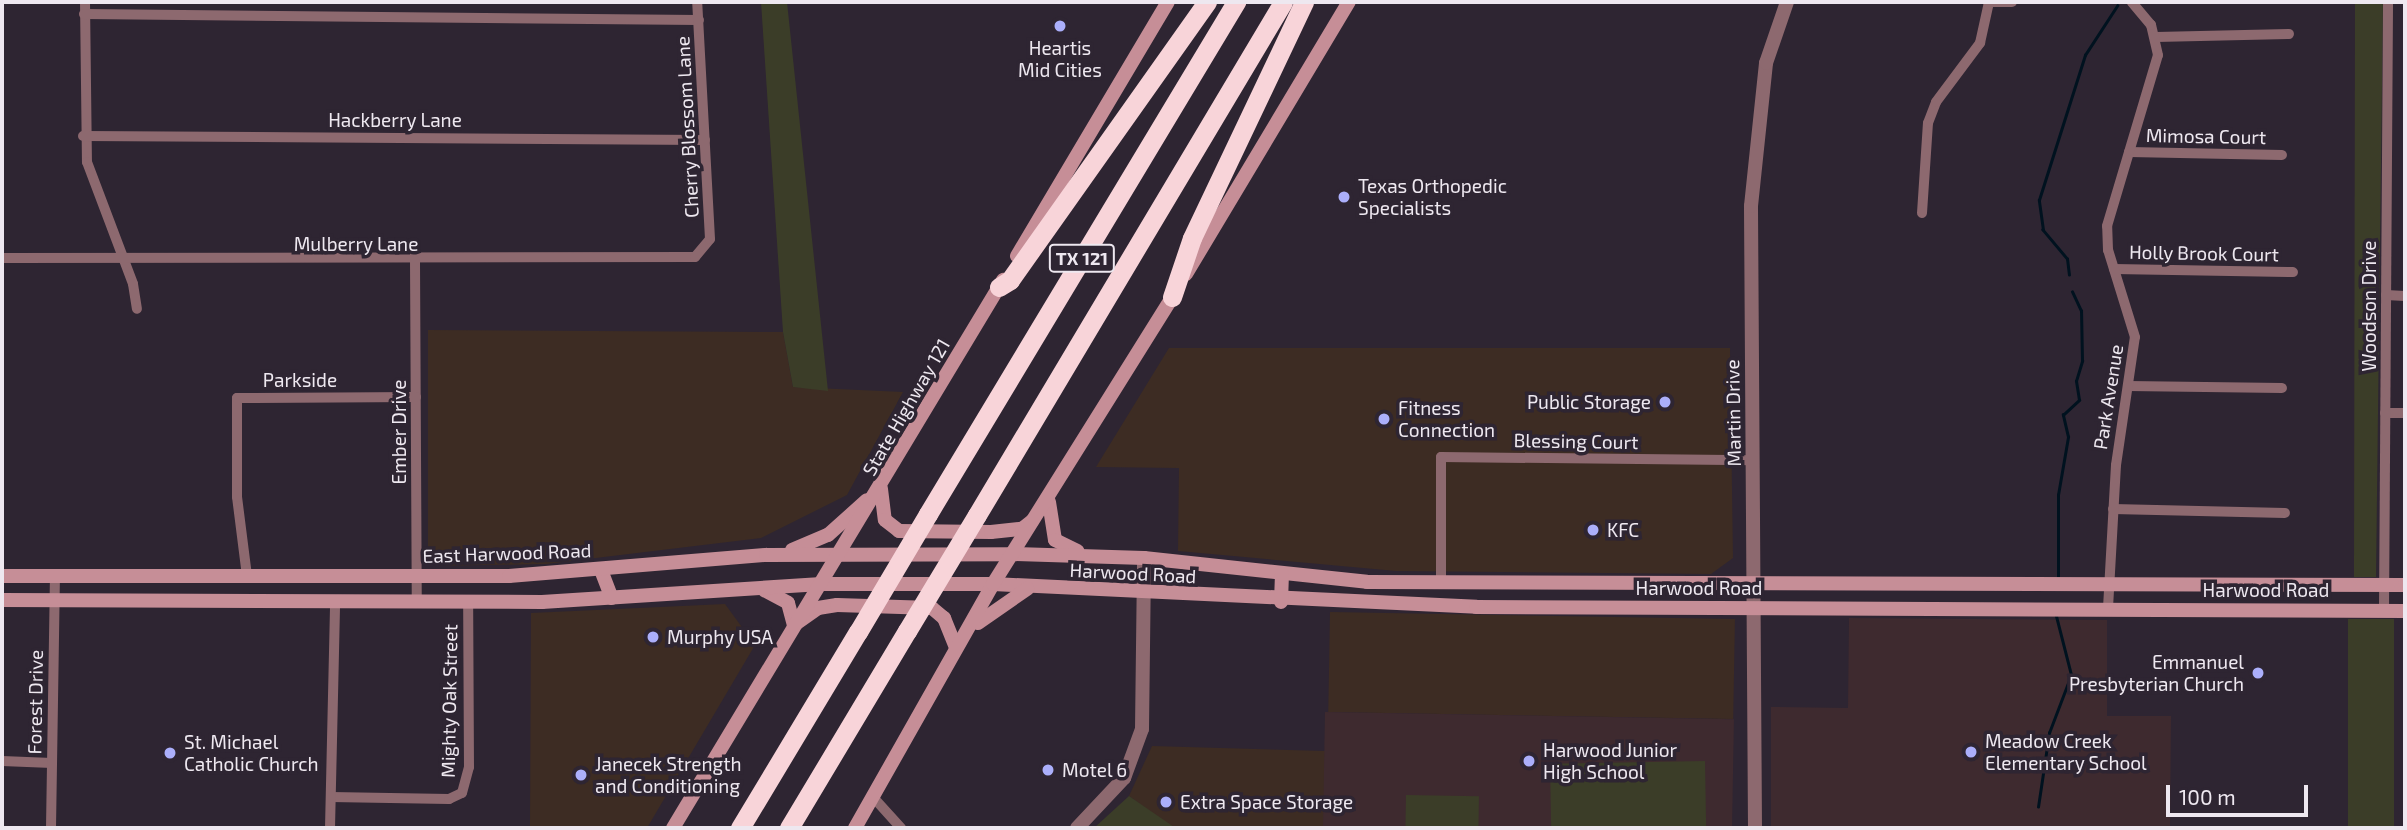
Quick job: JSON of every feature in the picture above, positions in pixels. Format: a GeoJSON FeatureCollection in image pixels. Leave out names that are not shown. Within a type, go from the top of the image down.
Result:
{"type":"FeatureCollection","features":[{"type":"Feature","properties":{"kind":"highway"},"geometry":{"type":"LineString","coordinates":[[999,287],[1010,280],[1207,2]]}},
{"type":"Feature","properties":{"kind":"highway","name":"TX 121"},"geometry":{"type":"LineString","coordinates":[[740,828],[1236,2]]}},
{"type":"Feature","properties":{"kind":"highway","name":"TX 121"},"geometry":{"type":"LineString","coordinates":[[789,828],[1283,2]]}},
{"type":"Feature","properties":{"kind":"highway"},"geometry":{"type":"LineString","coordinates":[[1172,297],[1192,239],[1304,2]]}},
{"type":"Feature","properties":{"kind":"main road","name":"State Highway 121"},"geometry":{"type":"LineString","coordinates":[[673,828],[794,625],[881,487],[1168,2]]}},
{"type":"Feature","properties":{"kind":"main road"},"geometry":{"type":"LineString","coordinates":[[855,828],[993,584],[1049,502],[1349,2]]}},
{"type":"Feature","properties":{"kind":"main road"},"geometry":{"type":"LineString","coordinates":[[881,487],[885,520],[899,531],[1022,529],[1049,502]]}},
{"type":"Feature","properties":{"kind":"main road"},"geometry":{"type":"LineString","coordinates":[[766,555],[804,548],[828,535],[881,487]]}},
{"type":"Feature","properties":{"kind":"main road"},"geometry":{"type":"LineString","coordinates":[[1049,502],[1055,540],[1097,556]]}},
{"type":"Feature","properties":{"kind":"main road","name":"East Harwood Road"},"geometry":{"type":"LineString","coordinates":[[2,576],[417,576],[601,570],[766,555],[1013,554]]}},
{"type":"Feature","properties":{"kind":"main road","name":"Harwood Road"},"geometry":{"type":"LineString","coordinates":[[1013,554],[1144,558],[1282,574],[1441,583],[2405,585]]}},
{"type":"Feature","properties":{"kind":"main road"},"geometry":{"type":"LineString","coordinates":[[601,570],[612,598]]}},
{"type":"Feature","properties":{"kind":"main road"},"geometry":{"type":"LineString","coordinates":[[1281,602],[1282,574]]}},
{"type":"Feature","properties":{"kind":"main road"},"geometry":{"type":"LineString","coordinates":[[139,601],[140,576]]}},
{"type":"Feature","properties":{"kind":"main road"},"geometry":{"type":"LineString","coordinates":[[247,576],[247,602]]}},
{"type":"Feature","properties":{"kind":"main road"},"geometry":{"type":"LineString","coordinates":[[335,576],[335,602]]}},
{"type":"Feature","properties":{"kind":"main road"},"geometry":{"type":"LineString","coordinates":[[1441,583],[1441,606]]}},
{"type":"Feature","properties":{"kind":"main road"},"geometry":{"type":"LineString","coordinates":[[1585,607],[1592,583]]}},
{"type":"Feature","properties":{"kind":"main road"},"geometry":{"type":"LineString","coordinates":[[2,600],[468,603],[764,590],[821,584],[993,584]]}},
{"type":"Feature","properties":{"kind":"main road","name":"Harwood Road"},"geometry":{"type":"LineString","coordinates":[[993,584],[1147,591],[1281,602],[1441,606],[2405,611]]}},
{"type":"Feature","properties":{"kind":"main road"},"geometry":{"type":"LineString","coordinates":[[1879,584],[1879,608]]}},
{"type":"Feature","properties":{"kind":"main road"},"geometry":{"type":"LineString","coordinates":[[2244,584],[2244,610]]}},
{"type":"Feature","properties":{"kind":"main road"},"geometry":{"type":"LineString","coordinates":[[957,648],[990,609],[1032,587]]}},
{"type":"Feature","properties":{"kind":"main road"},"geometry":{"type":"LineString","coordinates":[[764,590],[788,603],[794,625],[818,608],[909,603],[944,618],[957,648]]}},
{"type":"Feature","properties":{"kind":"street"},"geometry":{"type":"LineString","coordinates":[[85,2],[83,136],[99,204],[123,260],[136,309]]}},
{"type":"Feature","properties":{"kind":"street","name":"Cherry Blossom Lane"},"geometry":{"type":"LineString","coordinates":[[697,2],[705,140],[707,249]]}},
{"type":"Feature","properties":{"kind":"street","name":"Martin Drive"},"geometry":{"type":"LineString","coordinates":[[1755,828],[1754,142],[1766,63],[1787,2]]}},
{"type":"Feature","properties":{"kind":"street"},"geometry":{"type":"LineString","coordinates":[[1922,213],[1928,123],[1936,102],[1980,43],[1989,2],[2012,2]]}},
{"type":"Feature","properties":{"kind":"street"},"geometry":{"type":"LineString","coordinates":[[2132,2],[2156,37],[2289,34]]}},
{"type":"Feature","properties":{"kind":"street","name":"Woodson Drive"},"geometry":{"type":"LineString","coordinates":[[2384,610],[2388,2]]}},
{"type":"Feature","properties":{"kind":"street"},"geometry":{"type":"LineString","coordinates":[[84,14],[699,20]]}},
{"type":"Feature","properties":{"kind":"street","name":"Park Avenue"},"geometry":{"type":"LineString","coordinates":[[2108,608],[2113,509],[2135,330],[2114,269],[2107,226],[2156,72],[2156,37]]}},
{"type":"Feature","properties":{"kind":"street","name":"Hackberry Lane"},"geometry":{"type":"LineString","coordinates":[[83,136],[705,140]]}},
{"type":"Feature","properties":{"kind":"street","name":"Mimosa Court"},"geometry":{"type":"LineString","coordinates":[[2129,152],[2282,155]]}},
{"type":"Feature","properties":{"kind":"street","name":"Mulberry Lane"},"geometry":{"type":"LineString","coordinates":[[2,258],[415,261],[682,259],[707,249]]}},
{"type":"Feature","properties":{"kind":"street","name":"Ember Drive"},"geometry":{"type":"LineString","coordinates":[[415,261],[417,603]]}},
{"type":"Feature","properties":{"kind":"street","name":"Holly Brook Court"},"geometry":{"type":"LineString","coordinates":[[2114,269],[2292,272]]}},
{"type":"Feature","properties":{"kind":"street"},"geometry":{"type":"LineString","coordinates":[[2386,295],[2405,296]]}},
{"type":"Feature","properties":{"kind":"street"},"geometry":{"type":"LineString","coordinates":[[2128,386],[2283,388]]}},
{"type":"Feature","properties":{"kind":"street","name":"Parkside"},"geometry":{"type":"LineString","coordinates":[[247,576],[237,497],[237,398],[416,397]]}},
{"type":"Feature","properties":{"kind":"street"},"geometry":{"type":"LineString","coordinates":[[2385,413],[2405,413]]}},
{"type":"Feature","properties":{"kind":"street","name":"Blessing Court"},"geometry":{"type":"LineString","coordinates":[[1441,583],[1441,457],[1753,460]]}},
{"type":"Feature","properties":{"kind":"street"},"geometry":{"type":"LineString","coordinates":[[2113,509],[2285,513]]}},
{"type":"Feature","properties":{"kind":"street"},"geometry":{"type":"LineString","coordinates":[[1077,828],[1134,758],[1145,705],[1147,591],[1144,558]]}},
{"type":"Feature","properties":{"kind":"street","name":"Forest Drive"},"geometry":{"type":"LineString","coordinates":[[51,828],[55,576]]}},
{"type":"Feature","properties":{"kind":"street"},"geometry":{"type":"LineString","coordinates":[[331,828],[335,602]]}},
{"type":"Feature","properties":{"kind":"street","name":"Mighty Oak Street"},"geometry":{"type":"LineString","coordinates":[[331,797],[449,799],[463,793],[469,767],[468,603]]}},
{"type":"Feature","properties":{"kind":"street"},"geometry":{"type":"LineString","coordinates":[[2,761],[52,763]]}},
{"type":"Feature","properties":{"kind":"street"},"geometry":{"type":"LineString","coordinates":[[873,797],[901,828]]}},
{"type":"Feature","properties":{"kind":"shaded area"},"geometry":{"type":"Polygon","coordinates":[[[428,330],[783,332],[793,387],[903,392],[847,495],[761,538],[546,564],[428,566],[428,330]]]}},
{"type":"Feature","properties":{"kind":"shaded area"},"geometry":{"type":"Polygon","coordinates":[[[1169,348],[1730,348],[1733,558],[1711,574],[1396,571],[1178,551],[1179,468],[1096,467],[1169,348]]]}},
{"type":"Feature","properties":{"kind":"shaded area"},"geometry":{"type":"Polygon","coordinates":[[[725,604],[755,645],[647,828],[530,828],[531,613],[725,604]]]}},
{"type":"Feature","properties":{"kind":"shaded area"},"geometry":{"type":"Polygon","coordinates":[[[1330,612],[1735,619],[1733,719],[1328,712],[1330,612]]]}},
{"type":"Feature","properties":{"kind":"shaded area","name":"Meadow Creek Elementary School"},"geometry":{"type":"Polygon","coordinates":[[[1849,618],[2107,620],[2107,716],[2171,716],[2170,828],[1771,828],[1771,707],[1848,708],[1849,618]]]}},
{"type":"Feature","properties":{"kind":"shaded area","name":"Harwood Junior High School"},"geometry":{"type":"Polygon","coordinates":[[[1325,712],[1734,719],[1732,828],[1323,828],[1325,712]]]}},
{"type":"Feature","properties":{"kind":"shaded area"},"geometry":{"type":"Polygon","coordinates":[[[1152,746],[1325,751],[1324,828],[1173,828],[1129,796],[1152,746]]]}},
{"type":"Feature","properties":{"kind":"green space"},"geometry":{"type":"Polygon","coordinates":[[[761,2],[787,2],[828,391],[793,387],[783,332],[761,2]]]}},
{"type":"Feature","properties":{"kind":"green space"},"geometry":{"type":"Polygon","coordinates":[[[2355,2],[2383,2],[2376,577],[2354,577],[2355,2]]]}},
{"type":"Feature","properties":{"kind":"green space"},"geometry":{"type":"Polygon","coordinates":[[[2348,619],[2394,619],[2394,828],[2348,828],[2348,619]]]}},
{"type":"Feature","properties":{"kind":"green space"},"geometry":{"type":"Polygon","coordinates":[[[1705,761],[1706,828],[1551,828],[1550,764],[1705,761]]]}},
{"type":"Feature","properties":{"kind":"green space"},"geometry":{"type":"Polygon","coordinates":[[[1406,795],[1479,796],[1478,828],[1405,828],[1406,795]]]}},
{"type":"Feature","properties":{"kind":"green space"},"geometry":{"type":"Polygon","coordinates":[[[1129,796],[1174,827],[1094,828],[1129,796]]]}},
{"type":"Feature","properties":{"kind":"waterway"},"geometry":{"type":"LineString","coordinates":[[2069,275],[2067,259],[2043,230],[2039,200],[2085,55],[2117,6]]}},
{"type":"Feature","properties":{"kind":"waterway"},"geometry":{"type":"LineString","coordinates":[[2058,577],[2058,495],[2068,437],[2063,415],[2079,400],[2076,381],[2082,361],[2081,311],[2072,292]]}},
{"type":"Feature","properties":{"kind":"waterway"},"geometry":{"type":"LineString","coordinates":[[2038,807],[2049,733],[2071,675],[2056,616]]}},
{"type":"Feature","properties":{"kind":"place","name":"Heartis Mid Cities"},"geometry":{"type":"Point","coordinates":[1060,26]}},
{"type":"Feature","properties":{"kind":"place","name":"Texas Orthopedic Specialists"},"geometry":{"type":"Point","coordinates":[1344,197]}},
{"type":"Feature","properties":{"kind":"place","name":"Public Storage"},"geometry":{"type":"Point","coordinates":[1665,402]}},
{"type":"Feature","properties":{"kind":"place","name":"Fitness Connection"},"geometry":{"type":"Point","coordinates":[1384,419]}},
{"type":"Feature","properties":{"kind":"place","name":"KFC"},"geometry":{"type":"Point","coordinates":[1593,530]}},
{"type":"Feature","properties":{"kind":"place","name":"Murphy USA"},"geometry":{"type":"Point","coordinates":[653,637]}},
{"type":"Feature","properties":{"kind":"place","name":"Emmanuel Presbyterian Church"},"geometry":{"type":"Point","coordinates":[2258,673]}},
{"type":"Feature","properties":{"kind":"place","name":"Meadow Creek Elementary School"},"geometry":{"type":"Point","coordinates":[1971,752]}},
{"type":"Feature","properties":{"kind":"place","name":"St. Michael Catholic Church"},"geometry":{"type":"Point","coordinates":[170,753]}},
{"type":"Feature","properties":{"kind":"place","name":"Harwood Junior High School"},"geometry":{"type":"Point","coordinates":[1529,761]}},
{"type":"Feature","properties":{"kind":"place","name":"Motel 6"},"geometry":{"type":"Point","coordinates":[1048,770]}},
{"type":"Feature","properties":{"kind":"place","name":"Janecek Strength and Conditioning"},"geometry":{"type":"Point","coordinates":[581,775]}},
{"type":"Feature","properties":{"kind":"place","name":"Extra Space Storage"},"geometry":{"type":"Point","coordinates":[1166,802]}}]}
